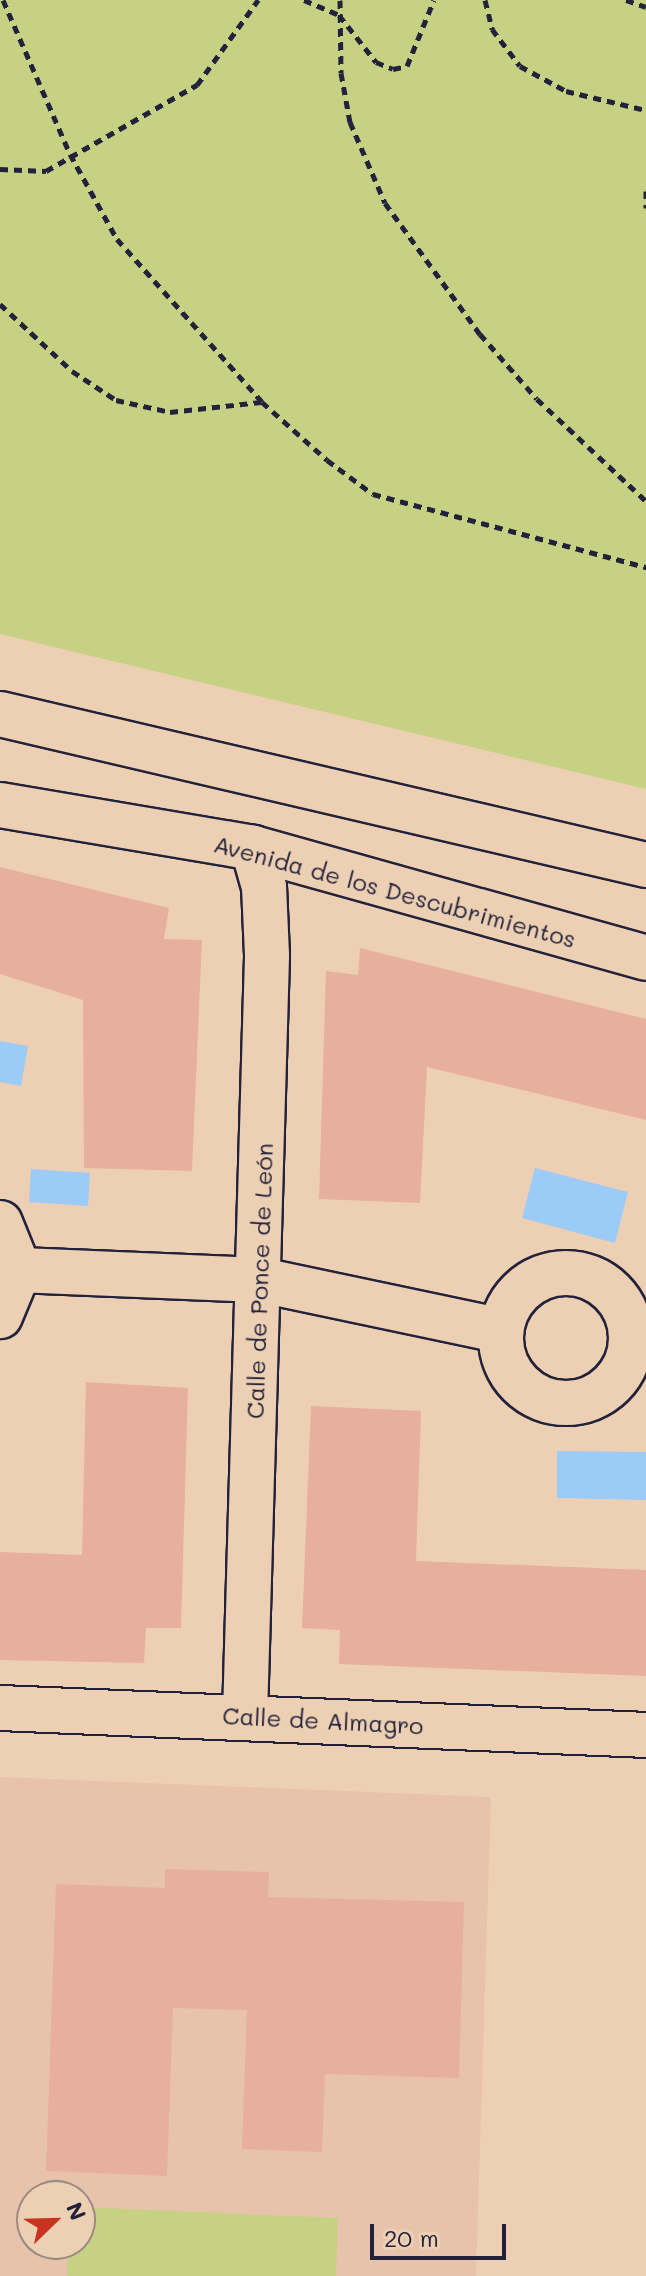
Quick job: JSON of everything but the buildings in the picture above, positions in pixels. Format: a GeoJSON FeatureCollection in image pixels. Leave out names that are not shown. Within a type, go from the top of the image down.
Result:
{"type":"FeatureCollection","features":[{"type":"Feature","properties":{"kind":"street"},"geometry":{"type":"LineString","coordinates":[[0,714],[646,865]]}},
{"type":"Feature","properties":{"kind":"street","name":"Avenida de los Descubrimientos"},"geometry":{"type":"LineString","coordinates":[[0,805],[253,848],[646,958]]}},
{"type":"Feature","properties":{"kind":"street","name":"Calle de Ponce de León"},"geometry":{"type":"LineString","coordinates":[[245,1716],[261,1280],[267,955],[264,887],[253,848]]}},
{"type":"Feature","properties":{"kind":"street"},"geometry":{"type":"LineString","coordinates":[[0,1223],[19,1270],[0,1316]]}},
{"type":"Feature","properties":{"kind":"street"},"geometry":{"type":"LineString","coordinates":[[19,1270],[261,1280],[498,1330]]}},
{"type":"Feature","properties":{"kind":"street"},"geometry":{"type":"LineString","coordinates":[[575,1270],[620,1297],[640,1349],[607,1393],[557,1406],[512,1380],[498,1330],[521,1286],[575,1270]]}},
{"type":"Feature","properties":{"kind":"street","name":"Calle de Almagro"},"geometry":{"type":"LineString","coordinates":[[0,1708],[646,1735]]}},
{"type":"Feature","properties":{"kind":"path"},"geometry":{"type":"LineString","coordinates":[[3,0],[70,154],[117,239],[262,402],[373,494],[646,567]]}},
{"type":"Feature","properties":{"kind":"path"},"geometry":{"type":"LineString","coordinates":[[0,169],[46,171],[70,154],[197,85],[258,0]]}},
{"type":"Feature","properties":{"kind":"path"},"geometry":{"type":"LineString","coordinates":[[304,0],[339,15],[376,62],[393,69],[407,66],[434,0]]}},
{"type":"Feature","properties":{"kind":"path"},"geometry":{"type":"LineString","coordinates":[[340,0],[350,122],[385,203],[508,366],[646,501]]}},
{"type":"Feature","properties":{"kind":"path"},"geometry":{"type":"LineString","coordinates":[[485,0],[492,29],[520,66],[566,91],[646,110]]}},
{"type":"Feature","properties":{"kind":"path"},"geometry":{"type":"LineString","coordinates":[[626,0],[646,7]]}},
{"type":"Feature","properties":{"kind":"path"},"geometry":{"type":"LineString","coordinates":[[646,191],[646,208]]}},
{"type":"Feature","properties":{"kind":"path"},"geometry":{"type":"LineString","coordinates":[[0,304],[72,371],[116,400],[170,412],[262,402]]}},
{"type":"Feature","properties":{"kind":"shaded area"},"geometry":{"type":"Polygon","coordinates":[[[0,1777],[491,1797],[476,2276],[0,2276],[0,1777]]]}},
{"type":"Feature","properties":{"kind":"green space"},"geometry":{"type":"Polygon","coordinates":[[[0,0],[646,0],[646,789],[0,634],[0,0]]]}},
{"type":"Feature","properties":{"kind":"green space"},"geometry":{"type":"Polygon","coordinates":[[[96,2208],[338,2218],[336,2276],[67,2276],[68,2260],[96,2260],[96,2208]]]}},
{"type":"Feature","properties":{"kind":"water"},"geometry":{"type":"Polygon","coordinates":[[[0,1041],[28,1046],[21,1086],[0,1082],[0,1041]]]}},
{"type":"Feature","properties":{"kind":"water"},"geometry":{"type":"Polygon","coordinates":[[[535,1168],[628,1192],[615,1243],[522,1218],[535,1168]]]}},
{"type":"Feature","properties":{"kind":"water"},"geometry":{"type":"Polygon","coordinates":[[[31,1169],[90,1173],[88,1206],[29,1202],[31,1169]]]}},
{"type":"Feature","properties":{"kind":"water"},"geometry":{"type":"Polygon","coordinates":[[[557,1451],[646,1452],[646,1500],[557,1498],[557,1451]]]}}]}
